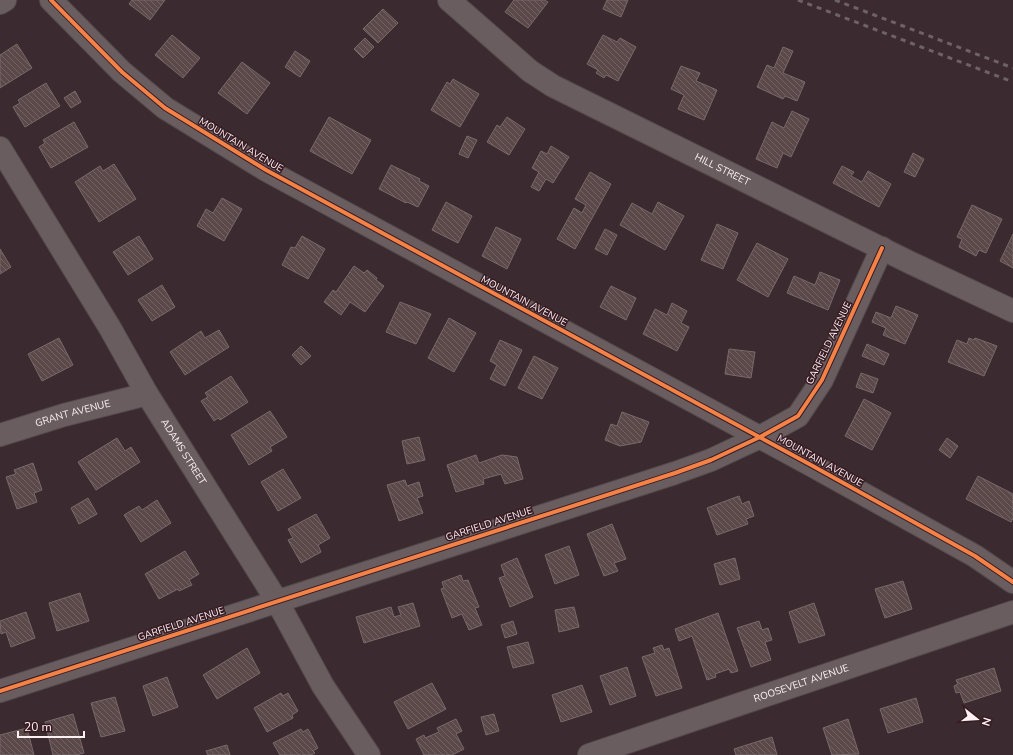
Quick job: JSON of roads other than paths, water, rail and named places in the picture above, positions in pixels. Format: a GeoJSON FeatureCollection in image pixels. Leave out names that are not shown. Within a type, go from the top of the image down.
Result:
{"type":"FeatureCollection","features":[{"type":"Feature","properties":{"kind":"street"},"geometry":{"type":"LineString","coordinates":[[0,3],[5,0]]}},
{"type":"Feature","properties":{"kind":"street","name":"MOUNTAIN AVENUE"},"geometry":{"type":"LineString","coordinates":[[52,0],[122,72],[165,108],[266,170],[760,437],[975,556],[1013,582]]}},
{"type":"Feature","properties":{"kind":"street","name":"HILL STREET"},"geometry":{"type":"LineString","coordinates":[[449,0],[530,71],[553,86],[1013,311]]}},
{"type":"Feature","properties":{"kind":"street","name":"ADAMS STREET"},"geometry":{"type":"LineString","coordinates":[[0,148],[110,328],[147,394],[277,601],[323,686],[369,755]]}},
{"type":"Feature","properties":{"kind":"street","name":"GARFIELD AVENUE"},"geometry":{"type":"LineString","coordinates":[[0,692],[675,473],[711,460],[760,437],[798,416],[822,380],[882,248]]}},
{"type":"Feature","properties":{"kind":"street","name":"GRANT AVENUE"},"geometry":{"type":"LineString","coordinates":[[0,435],[64,415],[147,394]]}},
{"type":"Feature","properties":{"kind":"street","name":"ROOSEVELT AVENUE"},"geometry":{"type":"LineString","coordinates":[[589,755],[1013,612]]}},
{"type":"Feature","properties":{"kind":"railway"},"geometry":{"type":"LineString","coordinates":[[798,0],[1013,82]]}},
{"type":"Feature","properties":{"kind":"railway"},"geometry":{"type":"LineString","coordinates":[[835,0],[1013,68]]}}]}
